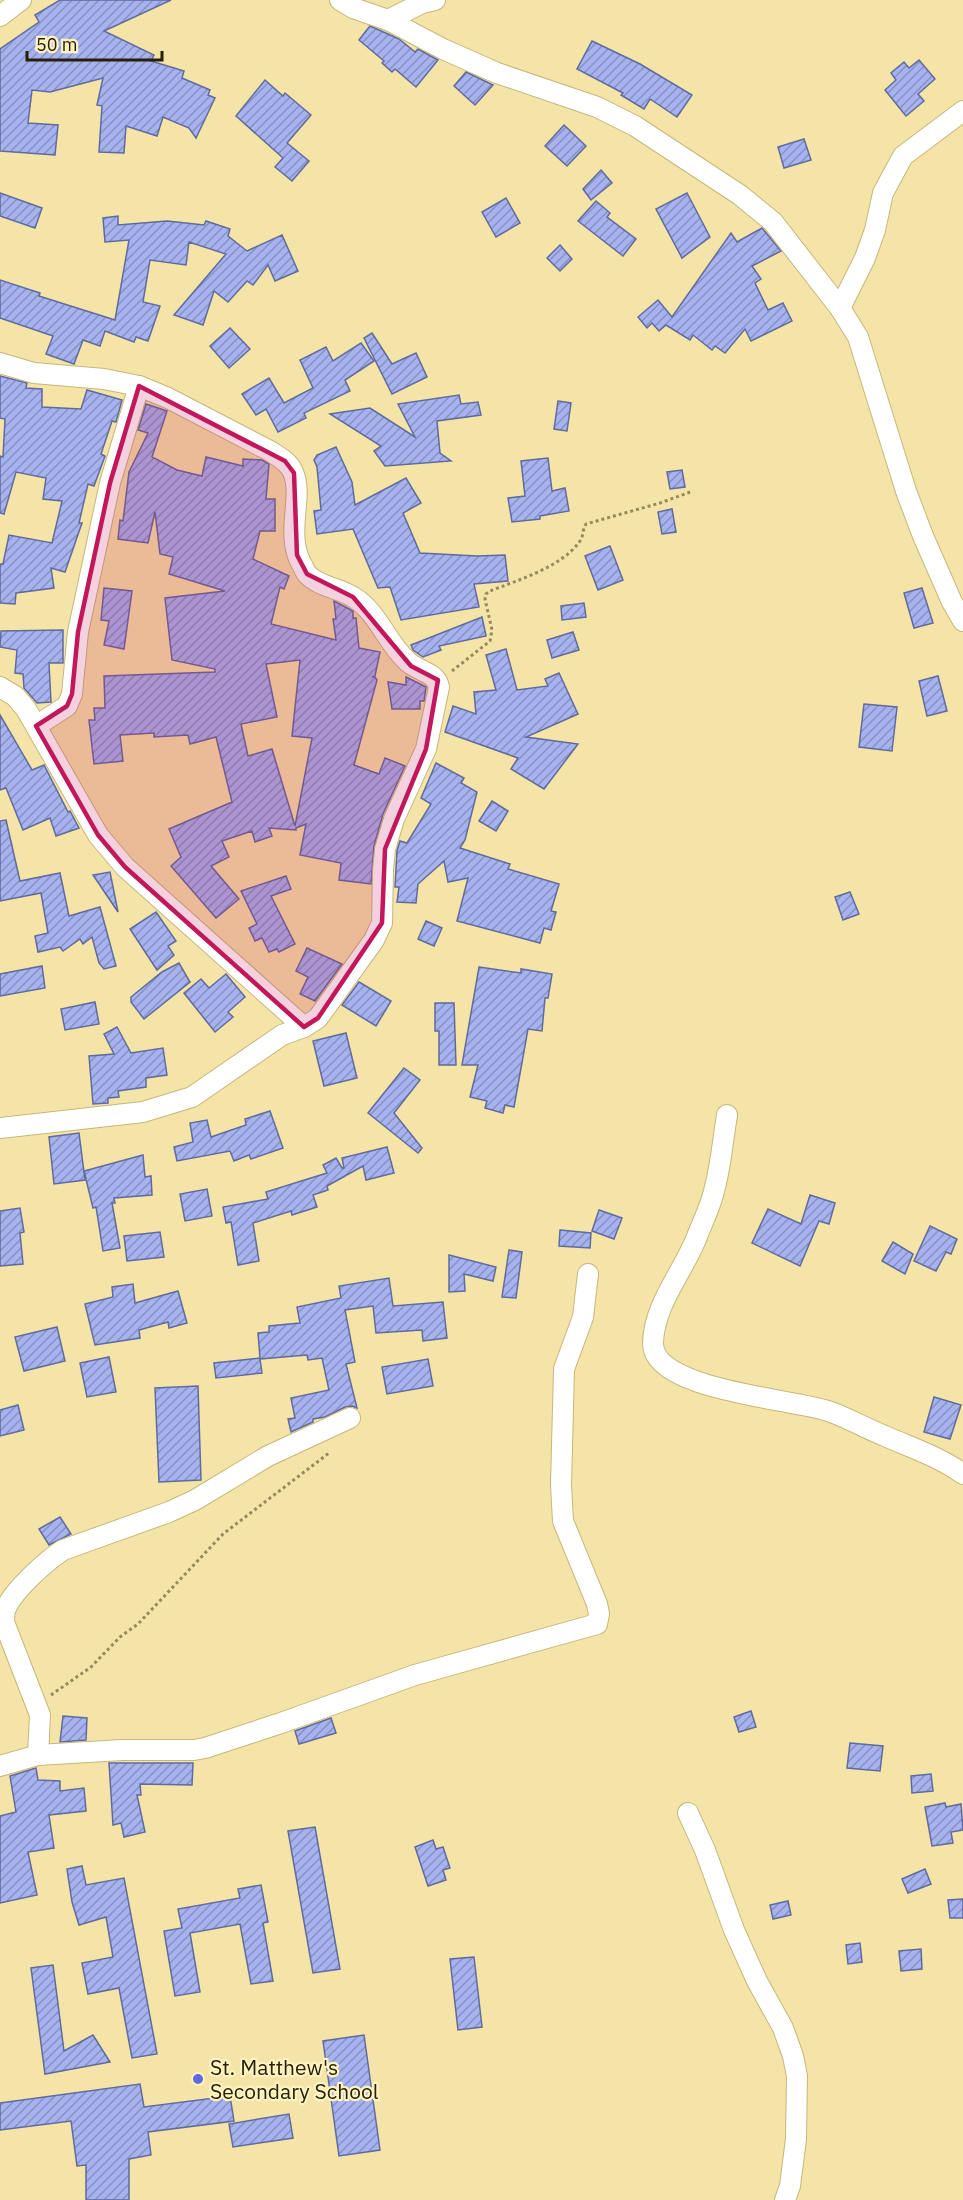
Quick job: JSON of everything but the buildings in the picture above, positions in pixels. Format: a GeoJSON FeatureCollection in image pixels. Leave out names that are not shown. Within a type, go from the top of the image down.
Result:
{"type":"FeatureCollection","features":[{"type":"Feature","properties":{"kind":"street"},"geometry":{"type":"LineString","coordinates":[[0,16],[21,0]]}},
{"type":"Feature","properties":{"kind":"street"},"geometry":{"type":"LineString","coordinates":[[340,0],[353,8],[388,20],[497,74],[597,107],[635,126],[741,195],[773,222],[840,308],[858,337],[906,492],[952,602],[963,621]]}},
{"type":"Feature","properties":{"kind":"street"},"geometry":{"type":"LineString","coordinates":[[388,20],[422,3],[435,0]]}},
{"type":"Feature","properties":{"kind":"street"},"geometry":{"type":"LineString","coordinates":[[840,308],[865,258],[875,230],[883,192],[903,156],[963,111]]}},
{"type":"Feature","properties":{"kind":"street"},"geometry":{"type":"LineString","coordinates":[[0,363],[34,373],[104,379],[139,386],[168,398],[285,461],[294,473],[296,490],[293,537],[297,555],[307,574],[324,585],[353,597],[366,607],[402,657],[411,666],[432,675],[438,680],[439,687],[426,749],[394,819],[385,849],[382,923],[374,940],[318,1018],[304,1027],[282,1035],[192,1097],[143,1112],[0,1128]]}},
{"type":"Feature","properties":{"kind":"street"},"geometry":{"type":"LineString","coordinates":[[36,726],[67,706],[72,694],[78,632],[110,483],[139,386]]}},
{"type":"Feature","properties":{"kind":"street"},"geometry":{"type":"LineString","coordinates":[[0,687],[15,696],[26,709],[98,836],[125,867],[304,1027]]}},
{"type":"Feature","properties":{"kind":"street"},"geometry":{"type":"LineString","coordinates":[[727,1115],[715,1189],[698,1237],[676,1277],[656,1328],[653,1342],[657,1357],[670,1370],[697,1382],[732,1392],[830,1411],[937,1458],[963,1474]]}},
{"type":"Feature","properties":{"kind":"street"},"geometry":{"type":"LineString","coordinates":[[0,1766],[38,1755],[205,1748],[415,1675],[597,1624],[599,1614],[597,1605],[563,1521],[561,1485],[564,1369],[583,1317],[588,1275]]}},
{"type":"Feature","properties":{"kind":"street"},"geometry":{"type":"LineString","coordinates":[[38,1755],[40,1715],[37,1703],[5,1629],[4,1613],[8,1604],[25,1583],[49,1559],[63,1550],[195,1500],[268,1456],[350,1418]]}},
{"type":"Feature","properties":{"kind":"street"},"geometry":{"type":"LineString","coordinates":[[688,1813],[705,1850],[734,1930],[757,1981],[783,2028],[793,2056],[797,2076],[796,2139],[790,2186],[785,2200]]}},
{"type":"Feature","properties":{"kind":"path"},"geometry":{"type":"LineString","coordinates":[[438,680],[461,665],[490,641],[492,630],[485,599],[486,594],[490,591],[552,564],[578,543],[583,536],[586,524],[693,491]]}},
{"type":"Feature","properties":{"kind":"path"},"geometry":{"type":"LineString","coordinates":[[37,1703],[92,1667],[166,1596],[223,1534],[329,1453]]}},
{"type":"Feature","properties":{"kind":"highlighted area"},"geometry":{"type":"Polygon","coordinates":[[[139,386],[285,461],[294,473],[297,555],[307,574],[353,597],[411,666],[438,680],[426,749],[385,849],[382,923],[318,1018],[304,1027],[125,867],[98,835],[36,726],[67,706],[72,694],[78,632],[110,483],[139,386]]]}},
{"type":"Feature","properties":{"kind":"place","name":"St. Matthew's Secondary School"},"geometry":{"type":"Point","coordinates":[198,2079]}}]}
